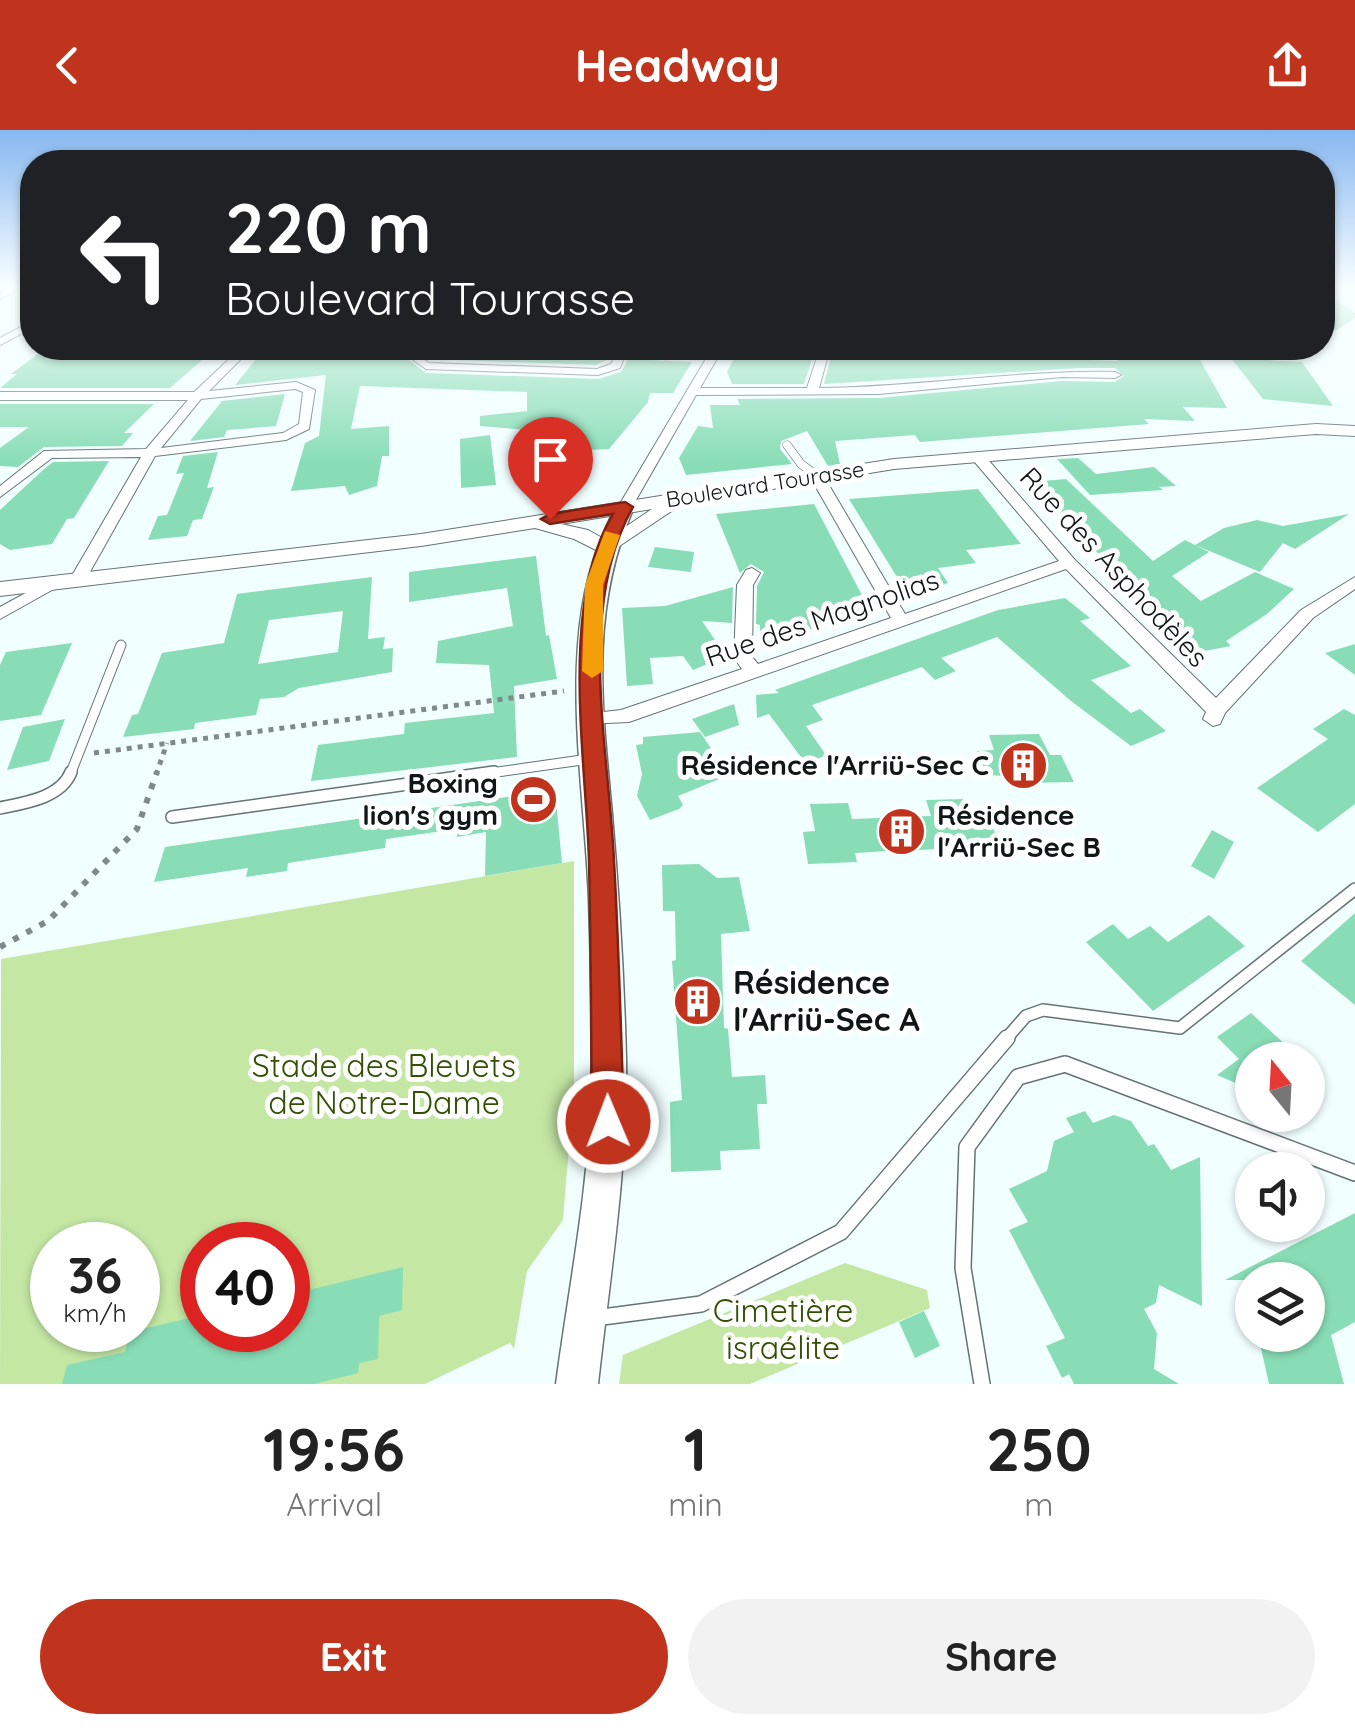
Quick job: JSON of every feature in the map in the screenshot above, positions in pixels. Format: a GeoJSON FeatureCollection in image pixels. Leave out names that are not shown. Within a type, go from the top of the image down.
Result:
{"type":"FeatureCollection","features":[{"type":"Feature","properties":{"kind":"main road","name":"Boulevard Tourasse"},"geometry":{"type":"LineString","coordinates":[[0,589],[421,540],[816,474],[978,456],[1316,429],[1355,431]]}},
{"type":"Feature","properties":{"kind":"main road"},"geometry":{"type":"LineString","coordinates":[[528,522],[581,534],[606,549],[679,498]]}},
{"type":"Feature","properties":{"kind":"street"},"geometry":{"type":"LineString","coordinates":[[78,580],[150,452],[234,360]]}},
{"type":"Feature","properties":{"kind":"street"},"geometry":{"type":"LineString","coordinates":[[418,360],[426,366],[598,372],[616,366],[618,360]]}},
{"type":"Feature","properties":{"kind":"street"},"geometry":{"type":"LineString","coordinates":[[577,1384],[608,1122],[602,858],[592,719],[594,585],[625,507],[712,360]]}},
{"type":"Feature","properties":{"kind":"street"},"geometry":{"type":"LineString","coordinates":[[812,392],[821,360]]}},
{"type":"Feature","properties":{"kind":"street"},"geometry":{"type":"LineString","coordinates":[[693,392],[879,391],[1062,374],[1115,375],[1104,360]]}},
{"type":"Feature","properties":{"kind":"street"},"geometry":{"type":"LineString","coordinates":[[0,396],[197,396],[296,385],[309,390],[305,426],[286,436],[150,452],[48,454],[0,493]]}},
{"type":"Feature","properties":{"kind":"street","name":"Rue des Asphodèles"},"geometry":{"type":"LineString","coordinates":[[978,456],[1069,563],[1215,714],[1307,614],[1355,582]]}},
{"type":"Feature","properties":{"kind":"street"},"geometry":{"type":"LineString","coordinates":[[816,474],[900,620]]}},
{"type":"Feature","properties":{"kind":"street","name":"Rue des Magnolias"},"geometry":{"type":"LineString","coordinates":[[592,719],[622,716],[1069,563]]}},
{"type":"Feature","properties":{"kind":"street"},"geometry":{"type":"LineString","coordinates":[[752,573],[745,585],[743,658],[752,670]]}},
{"type":"Feature","properties":{"kind":"street"},"geometry":{"type":"LineString","coordinates":[[0,614],[54,582]]}},
{"type":"Feature","properties":{"kind":"lane"},"geometry":{"type":"LineString","coordinates":[[788,445],[802,464],[816,474]]}},
{"type":"Feature","properties":{"kind":"lane"},"geometry":{"type":"LineString","coordinates":[[0,808],[37,800],[68,782],[121,644]]}},
{"type":"Feature","properties":{"kind":"lane"},"geometry":{"type":"LineString","coordinates":[[172,817],[595,759]]}},
{"type":"Feature","properties":{"kind":"lane"},"geometry":{"type":"LineString","coordinates":[[584,1320],[701,1304],[841,1232],[1026,1016],[1042,1010],[1180,1028],[1355,889]]}},
{"type":"Feature","properties":{"kind":"lane"},"geometry":{"type":"LineString","coordinates":[[982,1384],[963,1268],[967,1147],[1018,1077],[1065,1064],[1355,1173]]}},
{"type":"Feature","properties":{"kind":"path"},"geometry":{"type":"LineString","coordinates":[[79,754],[592,688]]}},
{"type":"Feature","properties":{"kind":"path"},"geometry":{"type":"LineString","coordinates":[[0,948],[48,921],[137,829],[166,743]]}},
{"type":"Feature","properties":{"kind":"green space","name":"Stade des Bleuets de Notre-Dame"},"geometry":{"type":"Polygon","coordinates":[[[574,861],[574,1085],[563,1220],[527,1271],[514,1349],[510,1343],[425,1384],[0,1384],[1,959],[574,861]]]}},
{"type":"Feature","properties":{"kind":"green space","name":"Cimetière israélite"},"geometry":{"type":"Polygon","coordinates":[[[845,1263],[927,1290],[930,1308],[750,1384],[619,1384],[623,1355],[845,1263]]]}},
{"type":"Feature","properties":{"kind":"building"},"geometry":{"type":"Polygon","coordinates":[[[30,360],[202,360],[170,388],[0,388],[17,374],[11,374],[30,360]]]}},
{"type":"Feature","properties":{"kind":"building"},"geometry":{"type":"Polygon","coordinates":[[[255,360],[409,360],[426,373],[598,379],[621,372],[627,360],[692,362],[673,393],[650,393],[648,402],[609,449],[589,450],[586,456],[536,454],[526,430],[480,426],[480,416],[527,411],[527,392],[360,386],[351,429],[389,426],[389,456],[382,456],[377,486],[349,495],[345,486],[291,491],[305,443],[319,436],[326,375],[235,385],[255,360]]]}},
{"type":"Feature","properties":{"kind":"building"},"geometry":{"type":"Polygon","coordinates":[[[458,360],[606,360],[596,365],[458,360]]]}},
{"type":"Feature","properties":{"kind":"building"},"geometry":{"type":"Polygon","coordinates":[[[733,360],[812,360],[804,384],[732,384],[727,372],[733,360]]]}},
{"type":"Feature","properties":{"kind":"building"},"geometry":{"type":"Polygon","coordinates":[[[830,360],[1200,360],[1227,408],[1183,407],[1195,421],[1144,419],[1149,424],[920,442],[915,435],[835,441],[840,464],[828,466],[807,431],[781,441],[780,449],[792,464],[686,475],[679,458],[698,426],[713,428],[710,405],[740,405],[737,399],[879,398],[1062,381],[1115,382],[1124,376],[1115,368],[1078,368],[824,384],[830,360]]]}},
{"type":"Feature","properties":{"kind":"building"},"geometry":{"type":"Polygon","coordinates":[[[1233,360],[1302,362],[1333,406],[1263,399],[1233,360]]]}},
{"type":"Feature","properties":{"kind":"building"},"geometry":{"type":"Polygon","coordinates":[[[285,394],[276,426],[227,430],[224,437],[190,441],[222,401],[285,394]]]}},
{"type":"Feature","properties":{"kind":"building"},"geometry":{"type":"Polygon","coordinates":[[[0,404],[154,404],[124,433],[133,433],[122,446],[44,447],[18,467],[0,466],[0,448],[29,427],[0,427],[0,404]]]}},
{"type":"Feature","properties":{"kind":"building"},"geometry":{"type":"Polygon","coordinates":[[[490,435],[496,485],[461,488],[460,439],[490,435]]]}},
{"type":"Feature","properties":{"kind":"building"},"geometry":{"type":"Polygon","coordinates":[[[218,452],[207,488],[214,487],[202,519],[193,520],[187,536],[148,540],[158,516],[167,515],[184,473],[176,474],[183,456],[218,452]]]}},
{"type":"Feature","properties":{"kind":"building"},"geometry":{"type":"Polygon","coordinates":[[[1078,458],[1096,474],[1154,467],[1176,486],[1090,495],[1057,459],[1078,458]]]}},
{"type":"Feature","properties":{"kind":"building"},"geometry":{"type":"Polygon","coordinates":[[[109,461],[74,518],[67,519],[52,544],[10,550],[0,544],[0,510],[53,462],[109,461]]]}},
{"type":"Feature","properties":{"kind":"building"},"geometry":{"type":"Polygon","coordinates":[[[1066,479],[1153,561],[1185,540],[1209,552],[1172,576],[1201,601],[1255,572],[1294,589],[1267,614],[1226,641],[1231,646],[1194,653],[1126,588],[1130,588],[1032,482],[1066,479]]]}},
{"type":"Feature","properties":{"kind":"building"},"geometry":{"type":"Polygon","coordinates":[[[978,489],[1021,544],[966,550],[976,563],[938,568],[948,583],[915,595],[900,582],[849,499],[978,489]]]}},
{"type":"Feature","properties":{"kind":"building"},"geometry":{"type":"Polygon","coordinates":[[[814,504],[872,608],[797,634],[760,633],[760,625],[756,624],[757,586],[764,572],[751,564],[740,573],[716,514],[814,504]]]}},
{"type":"Feature","properties":{"kind":"building"},"geometry":{"type":"Polygon","coordinates":[[[1349,514],[1295,549],[1283,543],[1260,572],[1195,545],[1224,528],[1257,520],[1283,526],[1349,514]]]}},
{"type":"Feature","properties":{"kind":"building"},"geometry":{"type":"Polygon","coordinates":[[[655,547],[694,552],[691,572],[648,567],[655,547]]]}},
{"type":"Feature","properties":{"kind":"building"},"geometry":{"type":"Polygon","coordinates":[[[536,556],[546,636],[549,635],[557,679],[514,686],[517,757],[311,781],[318,745],[404,734],[405,723],[494,713],[489,665],[436,663],[438,641],[513,626],[507,588],[409,602],[409,572],[536,556]]]}},
{"type":"Feature","properties":{"kind":"building"},"geometry":{"type":"Polygon","coordinates":[[[372,577],[368,639],[385,637],[383,649],[393,648],[392,672],[260,699],[256,715],[195,723],[194,729],[123,737],[132,715],[138,714],[162,653],[224,643],[237,594],[372,577]],[[343,611],[269,620],[258,664],[338,652],[343,611]]]}},
{"type":"Feature","properties":{"kind":"building"},"geometry":{"type":"Polygon","coordinates":[[[733,587],[732,623],[702,621],[726,656],[693,670],[683,656],[650,658],[653,684],[627,686],[622,608],[665,606],[733,587]]]}},
{"type":"Feature","properties":{"kind":"building"},"geometry":{"type":"Polygon","coordinates":[[[1065,598],[1090,618],[1080,621],[1131,666],[1091,680],[1131,713],[1140,709],[1166,731],[1131,746],[997,637],[941,658],[956,671],[935,680],[922,667],[812,705],[823,720],[806,726],[826,755],[806,764],[769,714],[757,718],[756,695],[779,693],[775,690],[998,610],[1065,598]]]}},
{"type":"Feature","properties":{"kind":"building"},"geometry":{"type":"Polygon","coordinates":[[[72,643],[41,715],[0,721],[0,665],[6,652],[72,643]]]}},
{"type":"Feature","properties":{"kind":"building"},"geometry":{"type":"Polygon","coordinates":[[[1355,644],[1355,675],[1325,653],[1355,644]]]}},
{"type":"Feature","properties":{"kind":"building"},"geometry":{"type":"Polygon","coordinates":[[[734,704],[739,725],[705,737],[692,719],[734,704]]]}},
{"type":"Feature","properties":{"kind":"building"},"geometry":{"type":"Polygon","coordinates":[[[1344,709],[1355,715],[1355,804],[1318,832],[1257,788],[1328,739],[1313,729],[1344,709]]]}},
{"type":"Feature","properties":{"kind":"building"},"geometry":{"type":"Polygon","coordinates":[[[65,719],[49,761],[7,770],[23,727],[65,719]]]}},
{"type":"Feature","properties":{"kind":"building"},"geometry":{"type":"Polygon","coordinates":[[[700,732],[729,775],[678,796],[683,805],[679,809],[650,820],[637,796],[642,774],[636,745],[643,744],[643,737],[700,732]]]}},
{"type":"Feature","properties":{"kind":"building","name":"Résidence l'Arriü-Sec C"},"geometry":{"type":"Polygon","coordinates":[[[1039,734],[1050,755],[1061,755],[1074,782],[1028,783],[1025,777],[987,775],[977,751],[994,750],[989,735],[1039,734]]]}},
{"type":"Feature","properties":{"kind":"building"},"geometry":{"type":"Polygon","coordinates":[[[555,790],[562,863],[485,876],[486,832],[457,837],[457,829],[386,839],[385,848],[288,863],[287,871],[246,877],[248,868],[154,882],[165,847],[555,790]]]}},
{"type":"Feature","properties":{"kind":"building","name":"Résidence l'Arriü-Sec B"},"geometry":{"type":"Polygon","coordinates":[[[963,799],[973,824],[991,823],[1004,855],[944,858],[941,849],[888,851],[855,853],[857,862],[808,864],[803,832],[815,831],[810,804],[848,803],[852,819],[931,816],[926,800],[963,799]]]}},
{"type":"Feature","properties":{"kind":"building"},"geometry":{"type":"Polygon","coordinates":[[[1212,830],[1234,842],[1214,879],[1191,866],[1212,830]]]}},
{"type":"Feature","properties":{"kind":"building","name":"Résidence l'Arriü-Sec A"},"geometry":{"type":"Polygon","coordinates":[[[699,864],[717,878],[739,877],[750,931],[721,934],[724,1028],[728,1029],[732,1077],[765,1075],[767,1104],[757,1104],[760,1149],[720,1151],[721,1170],[671,1172],[670,1102],[682,1100],[672,961],[676,960],[675,911],[663,911],[662,865],[699,864]]]}},
{"type":"Feature","properties":{"kind":"building"},"geometry":{"type":"Polygon","coordinates":[[[1355,913],[1355,1005],[1301,961],[1355,913]]]}},
{"type":"Feature","properties":{"kind":"building"},"geometry":{"type":"Polygon","coordinates":[[[1209,915],[1245,946],[1153,1011],[1086,942],[1113,924],[1128,939],[1150,926],[1168,942],[1209,915]]]}},
{"type":"Feature","properties":{"kind":"building"},"geometry":{"type":"Polygon","coordinates":[[[1251,1013],[1282,1042],[1235,1042],[1235,1055],[1217,1037],[1251,1013]]]}},
{"type":"Feature","properties":{"kind":"building"},"geometry":{"type":"Polygon","coordinates":[[[1235,1062],[1235,1083],[1217,1075],[1235,1062]]]}},
{"type":"Feature","properties":{"kind":"building"},"geometry":{"type":"Polygon","coordinates":[[[1085,1111],[1093,1123],[1114,1115],[1131,1121],[1148,1146],[1154,1144],[1171,1170],[1200,1157],[1202,1306],[1159,1285],[1156,1303],[1144,1309],[1157,1333],[1154,1369],[1179,1384],[1074,1384],[1069,1374],[1062,1378],[1046,1346],[1065,1338],[1009,1230],[1028,1222],[1009,1189],[1047,1171],[1054,1141],[1074,1132],[1066,1118],[1085,1111]]]}},
{"type":"Feature","properties":{"kind":"building"},"geometry":{"type":"Polygon","coordinates":[[[1355,1213],[1355,1322],[1331,1335],[1344,1384],[1269,1384],[1262,1352],[1325,1352],[1325,1262],[1260,1262],[1299,1242],[1325,1242],[1325,1228],[1355,1213]]]}},
{"type":"Feature","properties":{"kind":"building"},"geometry":{"type":"Polygon","coordinates":[[[403,1267],[402,1310],[379,1316],[378,1359],[359,1363],[358,1373],[314,1384],[62,1384],[67,1365],[125,1352],[160,1352],[160,1325],[180,1320],[180,1352],[310,1352],[310,1290],[403,1267]]]}},
{"type":"Feature","properties":{"kind":"building"},"geometry":{"type":"Polygon","coordinates":[[[924,1311],[940,1346],[915,1358],[899,1322],[924,1311]]]}},
{"type":"Feature","properties":{"kind":"slow traffic"},"geometry":{"type":"LineString","coordinates":[[592,671],[594,585],[611,535]]}},
{"type":"Feature","properties":{"kind":"place","name":"Résidence l'Arriü-Sec C"},"geometry":{"type":"Point","coordinates":[1024,765]}},
{"type":"Feature","properties":{"kind":"place","name":"Boxing lion's gym"},"geometry":{"type":"Point","coordinates":[533,799]}},
{"type":"Feature","properties":{"kind":"place","name":"Résidence l'Arriü-Sec B"},"geometry":{"type":"Point","coordinates":[902,831]}},
{"type":"Feature","properties":{"kind":"place","name":"Résidence l'Arriü-Sec A"},"geometry":{"type":"Point","coordinates":[698,1001]}},
{"type":"Feature","properties":{"kind":"route"},"geometry":{"type":"LineString","coordinates":[[550,519],[625,507],[615,524],[594,585],[592,719],[602,858],[608,1122]]}}]}
